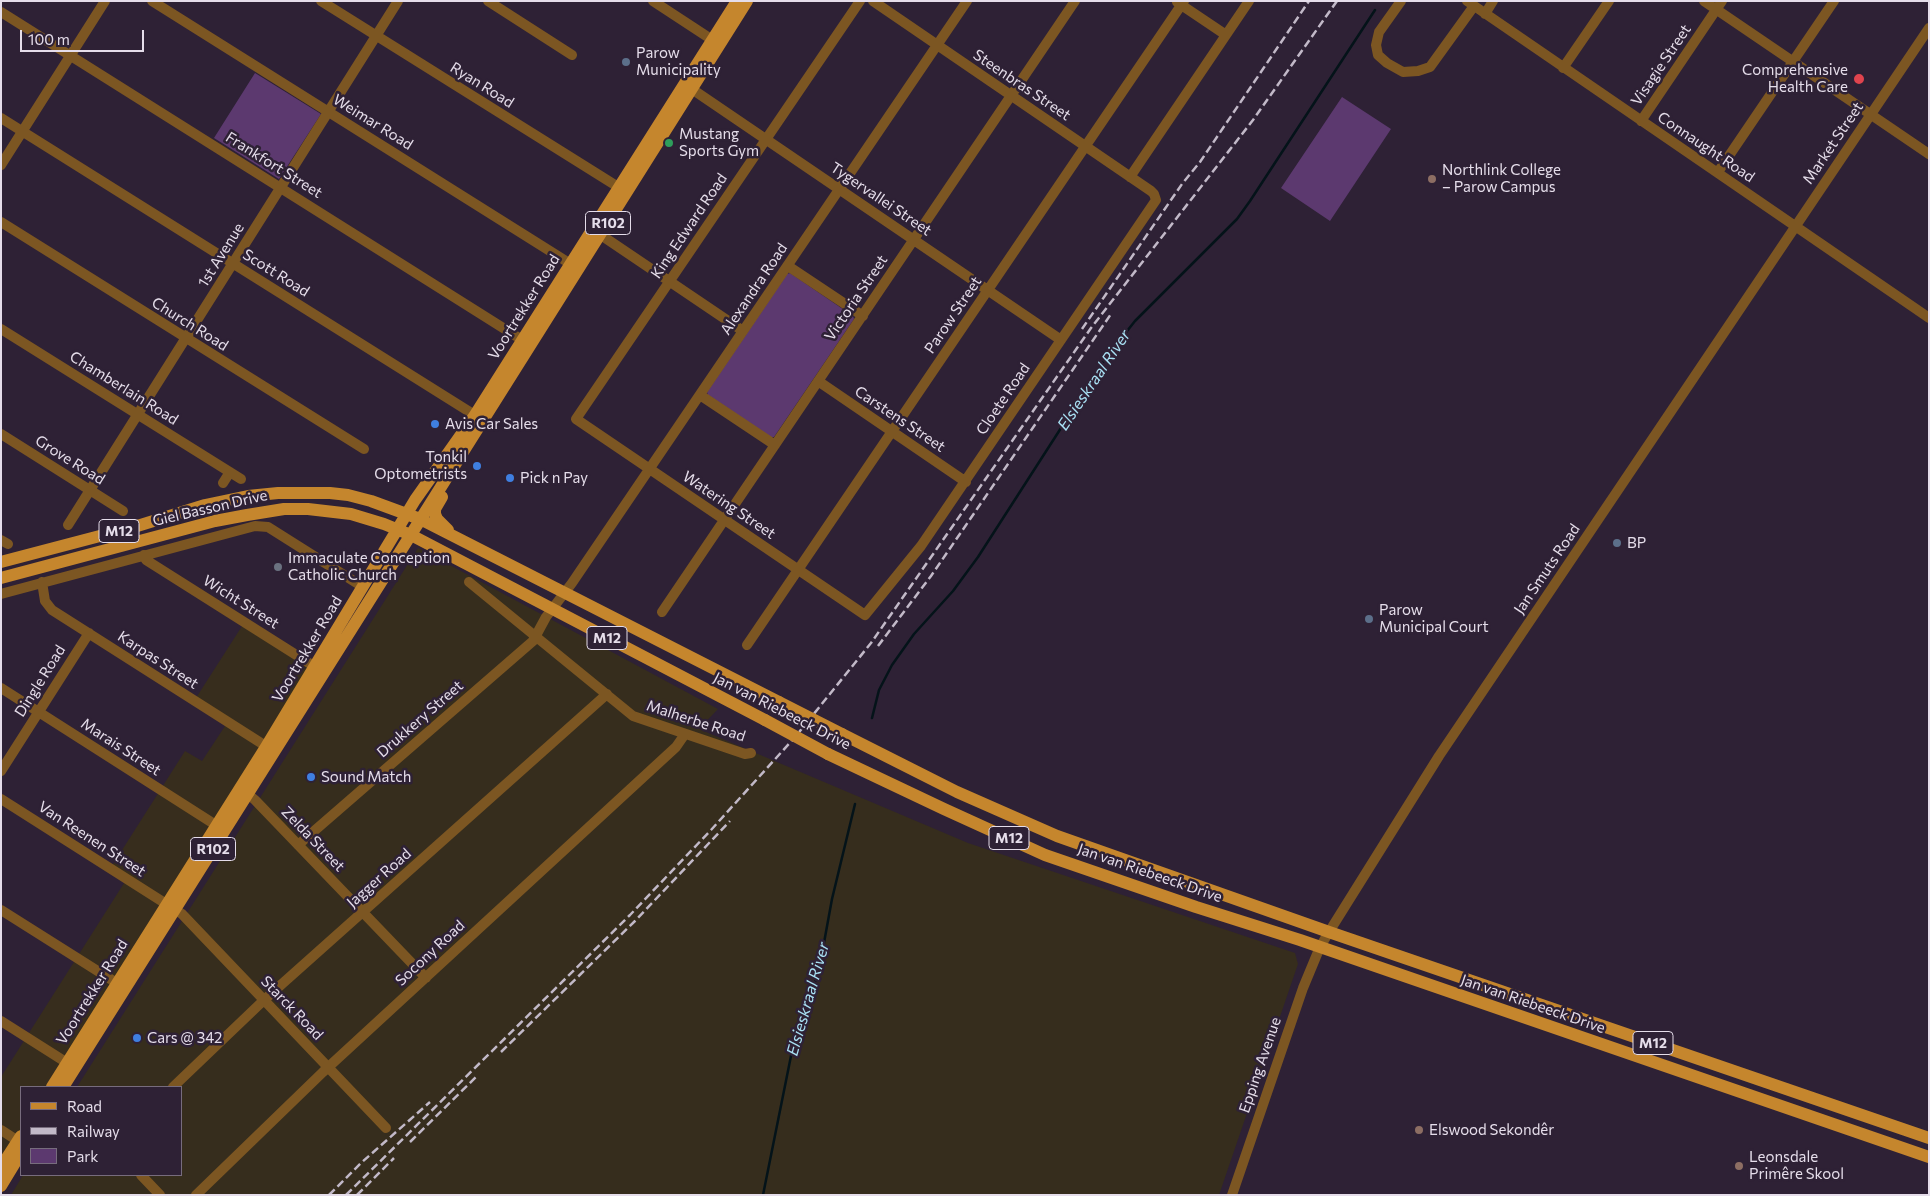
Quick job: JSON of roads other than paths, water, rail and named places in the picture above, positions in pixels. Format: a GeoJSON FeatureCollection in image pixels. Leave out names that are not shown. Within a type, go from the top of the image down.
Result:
{"type":"FeatureCollection","features":[{"type":"Feature","properties":{"kind":"main road","name":"Voortrekker Road"},"geometry":{"type":"LineString","coordinates":[[716,43],[737,1]]}},
{"type":"Feature","properties":{"kind":"main road","name":"Voortrekker Road"},"geometry":{"type":"LineString","coordinates":[[53,1086],[71,1066],[320,670],[411,535],[456,463],[479,418],[688,86],[716,43],[747,1]]}},
{"type":"Feature","properties":{"kind":"main road","name":"Voortrekker Road"},"geometry":{"type":"LineString","coordinates":[[320,670],[363,587],[407,514],[432,475],[479,418]]}},
{"type":"Feature","properties":{"kind":"main road"},"geometry":{"type":"LineString","coordinates":[[455,537],[437,518],[435,509],[451,481],[456,463]]}},
{"type":"Feature","properties":{"kind":"main road","name":"Giel Basson Drive"},"geometry":{"type":"LineString","coordinates":[[1,562],[134,527],[205,505],[248,496],[278,493],[330,493],[371,501],[407,514]]}},
{"type":"Feature","properties":{"kind":"main road","name":"Giel Basson Drive"},"geometry":{"type":"LineString","coordinates":[[1,578],[215,521],[265,512],[308,509],[331,511],[351,514],[398,530]]}},
{"type":"Feature","properties":{"kind":"main road","name":"Jan van Riebeeck Drive"},"geometry":{"type":"LineString","coordinates":[[407,514],[565,592],[957,792],[1057,836],[1329,932],[1929,1138]]}},
{"type":"Feature","properties":{"kind":"main road","name":"Jan van Riebeeck Drive"},"geometry":{"type":"LineString","coordinates":[[398,530],[411,535],[828,754],[1045,855],[1320,947],[1929,1157]]}},
{"type":"Feature","properties":{"kind":"main road","name":"Voortrekker Road"},"geometry":{"type":"LineString","coordinates":[[63,1086],[71,1066]]}},
{"type":"Feature","properties":{"kind":"main road"},"geometry":{"type":"LineString","coordinates":[[1,1168],[20,1143]]}},
{"type":"Feature","properties":{"kind":"main road"},"geometry":{"type":"LineString","coordinates":[[1,1186],[20,1143]]}},
{"type":"Feature","properties":{"kind":"street"},"geometry":{"type":"LineString","coordinates":[[1,165],[105,1]]}},
{"type":"Feature","properties":{"kind":"street","name":"Weimar Road"},"geometry":{"type":"LineString","coordinates":[[152,1],[575,267]]}},
{"type":"Feature","properties":{"kind":"street","name":"Ryan Road"},"geometry":{"type":"LineString","coordinates":[[321,1],[623,190]]}},
{"type":"Feature","properties":{"kind":"street","name":"1st Avenue"},"geometry":{"type":"LineString","coordinates":[[68,525],[398,1]]}},
{"type":"Feature","properties":{"kind":"street"},"geometry":{"type":"LineString","coordinates":[[488,1],[572,55]]}},
{"type":"Feature","properties":{"kind":"street"},"geometry":{"type":"LineString","coordinates":[[653,1],[716,43]]}},
{"type":"Feature","properties":{"kind":"street","name":"King Edward Road"},"geometry":{"type":"LineString","coordinates":[[576,419],[860,1]]}},
{"type":"Feature","properties":{"kind":"street","name":"Steenbras Street"},"geometry":{"type":"LineString","coordinates":[[873,1],[1154,194]]}},
{"type":"Feature","properties":{"kind":"street","name":"Alexandra Road"},"geometry":{"type":"LineString","coordinates":[[552,610],[650,469],[967,1]]}},
{"type":"Feature","properties":{"kind":"street","name":"Victoria Street"},"geometry":{"type":"LineString","coordinates":[[662,612],[1075,1]]}},
{"type":"Feature","properties":{"kind":"street"},"geometry":{"type":"LineString","coordinates":[[1130,177],[1249,1]]}},
{"type":"Feature","properties":{"kind":"street"},"geometry":{"type":"LineString","coordinates":[[1401,1],[1379,32],[1376,45],[1378,55],[1387,63],[1404,72],[1418,71],[1430,67],[1470,4]]}},
{"type":"Feature","properties":{"kind":"street"},"geometry":{"type":"LineString","coordinates":[[1485,14],[1493,1]]}},
{"type":"Feature","properties":{"kind":"street"},"geometry":{"type":"LineString","coordinates":[[1564,68],[1609,1]]}},
{"type":"Feature","properties":{"kind":"street"},"geometry":{"type":"LineString","coordinates":[[1704,1],[1719,5],[1793,62],[1929,154]]}},
{"type":"Feature","properties":{"kind":"street"},"geometry":{"type":"LineString","coordinates":[[1718,172],[1834,1]]}},
{"type":"Feature","properties":{"kind":"street"},"geometry":{"type":"LineString","coordinates":[[1180,2],[1226,35]]}},
{"type":"Feature","properties":{"kind":"street","name":"Parow Street"},"geometry":{"type":"LineString","coordinates":[[747,645],[1085,146],[1180,2]]}},
{"type":"Feature","properties":{"kind":"street","name":"Connaught Road"},"geometry":{"type":"LineString","coordinates":[[1470,4],[1929,318]]}},
{"type":"Feature","properties":{"kind":"street","name":"Visagie Street"},"geometry":{"type":"LineString","coordinates":[[1641,121],[1719,5]]}},
{"type":"Feature","properties":{"kind":"street","name":"Frankfort Street"},"geometry":{"type":"LineString","coordinates":[[1,12],[527,342]]}},
{"type":"Feature","properties":{"kind":"street","name":"Market Street"},"geometry":{"type":"LineString","coordinates":[[1796,226],[1929,28]]}},
{"type":"Feature","properties":{"kind":"street","name":"Tygervallei Street"},"geometry":{"type":"LineString","coordinates":[[688,86],[1061,340]]}},
{"type":"Feature","properties":{"kind":"street","name":"Scott Road"},"geometry":{"type":"LineString","coordinates":[[1,118],[479,418]]}},
{"type":"Feature","properties":{"kind":"street","name":"Cloete Road"},"geometry":{"type":"LineString","coordinates":[[865,615],[921,546],[966,482],[1154,204],[1154,194]]}},
{"type":"Feature","properties":{"kind":"street","name":"Church Road"},"geometry":{"type":"LineString","coordinates":[[1,222],[364,449]]}},
{"type":"Feature","properties":{"kind":"street","name":"Jan Smuts Road"},"geometry":{"type":"LineString","coordinates":[[1320,947],[1439,756],[1796,226]]}},
{"type":"Feature","properties":{"kind":"street"},"geometry":{"type":"LineString","coordinates":[[597,231],[743,331]]}},
{"type":"Feature","properties":{"kind":"street"},"geometry":{"type":"LineString","coordinates":[[788,266],[863,316]]}},
{"type":"Feature","properties":{"kind":"street","name":"Chamberlain Road"},"geometry":{"type":"LineString","coordinates":[[1,329],[241,479]]}},
{"type":"Feature","properties":{"kind":"street","name":"Carstens Street"},"geometry":{"type":"LineString","coordinates":[[818,381],[966,482]]}},
{"type":"Feature","properties":{"kind":"street"},"geometry":{"type":"LineString","coordinates":[[700,395],[774,445]]}},
{"type":"Feature","properties":{"kind":"street","name":"Watering Street"},"geometry":{"type":"LineString","coordinates":[[576,419],[865,615]]}},
{"type":"Feature","properties":{"kind":"street","name":"Grove Road"},"geometry":{"type":"LineString","coordinates":[[1,434],[123,511]]}},
{"type":"Feature","properties":{"kind":"street"},"geometry":{"type":"LineString","coordinates":[[223,483],[230,472]]}},
{"type":"Feature","properties":{"kind":"street"},"geometry":{"type":"LineString","coordinates":[[1,594],[255,526],[268,527],[363,587]]}},
{"type":"Feature","properties":{"kind":"street","name":"Wicht Street"},"geometry":{"type":"LineString","coordinates":[[144,555],[146,560],[320,670]]}},
{"type":"Feature","properties":{"kind":"street","name":"Karpas Street"},"geometry":{"type":"LineString","coordinates":[[42,582],[47,606],[270,749]]}},
{"type":"Feature","properties":{"kind":"street","name":"Malherbe Road"},"geometry":{"type":"LineString","coordinates":[[469,582],[638,719],[745,754],[751,753]]}},
{"type":"Feature","properties":{"kind":"street","name":"Drukkery Street"},"geometry":{"type":"LineString","coordinates":[[298,844],[533,641],[552,610]]}},
{"type":"Feature","properties":{"kind":"street","name":"Dingle Road"},"geometry":{"type":"LineString","coordinates":[[1,771],[89,633]]}},
{"type":"Feature","properties":{"kind":"street","name":"Marais Street"},"geometry":{"type":"LineString","coordinates":[[1,688],[220,828]]}},
{"type":"Feature","properties":{"kind":"street","name":"Jagger Road"},"geometry":{"type":"LineString","coordinates":[[174,1086],[264,1000],[607,694]]}},
{"type":"Feature","properties":{"kind":"street","name":"Socony Road"},"geometry":{"type":"LineString","coordinates":[[196,1195],[328,1068],[676,747],[685,734]]}},
{"type":"Feature","properties":{"kind":"street","name":"Zelda Street"},"geometry":{"type":"LineString","coordinates":[[244,790],[426,978]]}},
{"type":"Feature","properties":{"kind":"street","name":"Van Reenen Street"},"geometry":{"type":"LineString","coordinates":[[1,799],[170,907]]}},
{"type":"Feature","properties":{"kind":"street","name":"Starck Road"},"geometry":{"type":"LineString","coordinates":[[170,907],[182,914],[386,1128]]}},
{"type":"Feature","properties":{"kind":"street"},"geometry":{"type":"LineString","coordinates":[[1,910],[121,986]]}},
{"type":"Feature","properties":{"kind":"street","name":"Epping Avenue"},"geometry":{"type":"LineString","coordinates":[[1232,1195],[1303,988],[1320,947]]}},
{"type":"Feature","properties":{"kind":"street"},"geometry":{"type":"LineString","coordinates":[[1,1020],[71,1066]]}},
{"type":"Feature","properties":{"kind":"street"},"geometry":{"type":"LineString","coordinates":[[1,1130],[20,1143]]}},
{"type":"Feature","properties":{"kind":"street"},"geometry":{"type":"LineString","coordinates":[[142,1176],[160,1195]]}},
{"type":"Feature","properties":{"kind":"waterway","name":"Elsieskraal River"},"geometry":{"type":"LineString","coordinates":[[872,718],[879,690],[892,665],[914,634],[953,591],[978,557],[1108,355],[1135,321],[1237,219],[1375,10]]}},
{"type":"Feature","properties":{"kind":"waterway","name":"Elsieskraal River"},"geometry":{"type":"LineString","coordinates":[[763,1195],[793,1046],[819,970],[832,899],[855,804]]}},
{"type":"Feature","properties":{"kind":"railway"},"geometry":{"type":"LineString","coordinates":[[1082,329],[1182,184],[1200,162],[1309,1]]}},
{"type":"Feature","properties":{"kind":"railway"},"geometry":{"type":"LineString","coordinates":[[346,1195],[630,915],[711,830],[796,736],[871,643],[1091,328],[1253,120],[1337,1]]}},
{"type":"Feature","properties":{"kind":"railway"},"geometry":{"type":"LineString","coordinates":[[878,646],[931,576],[1111,314]]}},
{"type":"Feature","properties":{"kind":"railway"},"geometry":{"type":"LineString","coordinates":[[501,1052],[635,921],[730,821]]}},
{"type":"Feature","properties":{"kind":"railway"},"geometry":{"type":"LineString","coordinates":[[410,1142],[478,1075]]}},
{"type":"Feature","properties":{"kind":"railway"},"geometry":{"type":"LineString","coordinates":[[329,1195],[361,1163],[430,1102]]}},
{"type":"Feature","properties":{"kind":"railway"},"geometry":{"type":"LineString","coordinates":[[357,1195],[394,1158]]}},
{"type":"Feature","properties":{"kind":"place","name":"Parow Municipality"},"geometry":{"type":"Point","coordinates":[626,62]}},
{"type":"Feature","properties":{"kind":"place","name":"Comprehensive Health Care"},"geometry":{"type":"Point","coordinates":[1859,79]}},
{"type":"Feature","properties":{"kind":"place","name":"Mustang Sports Gym"},"geometry":{"type":"Point","coordinates":[669,143]}},
{"type":"Feature","properties":{"kind":"place","name":"Northlink College – Parow Campus"},"geometry":{"type":"Point","coordinates":[1432,179]}},
{"type":"Feature","properties":{"kind":"place","name":"Avis Car Sales"},"geometry":{"type":"Point","coordinates":[435,424]}},
{"type":"Feature","properties":{"kind":"place","name":"Tonkil Optometrists"},"geometry":{"type":"Point","coordinates":[477,466]}},
{"type":"Feature","properties":{"kind":"place","name":"Pick n Pay"},"geometry":{"type":"Point","coordinates":[510,478]}},
{"type":"Feature","properties":{"kind":"place","name":"BP"},"geometry":{"type":"Point","coordinates":[1617,543]}},
{"type":"Feature","properties":{"kind":"place","name":"Immaculate Conception Catholic Church"},"geometry":{"type":"Point","coordinates":[278,567]}},
{"type":"Feature","properties":{"kind":"place","name":"Parow Municipal Court"},"geometry":{"type":"Point","coordinates":[1369,619]}},
{"type":"Feature","properties":{"kind":"place","name":"Sound Match"},"geometry":{"type":"Point","coordinates":[311,777]}},
{"type":"Feature","properties":{"kind":"place","name":"Cars @ 342"},"geometry":{"type":"Point","coordinates":[137,1038]}},
{"type":"Feature","properties":{"kind":"place","name":"Elswood Sekondêr"},"geometry":{"type":"Point","coordinates":[1419,1130]}},
{"type":"Feature","properties":{"kind":"place","name":"Leonsdale Primêre Skool"},"geometry":{"type":"Point","coordinates":[1739,1166]}}]}
